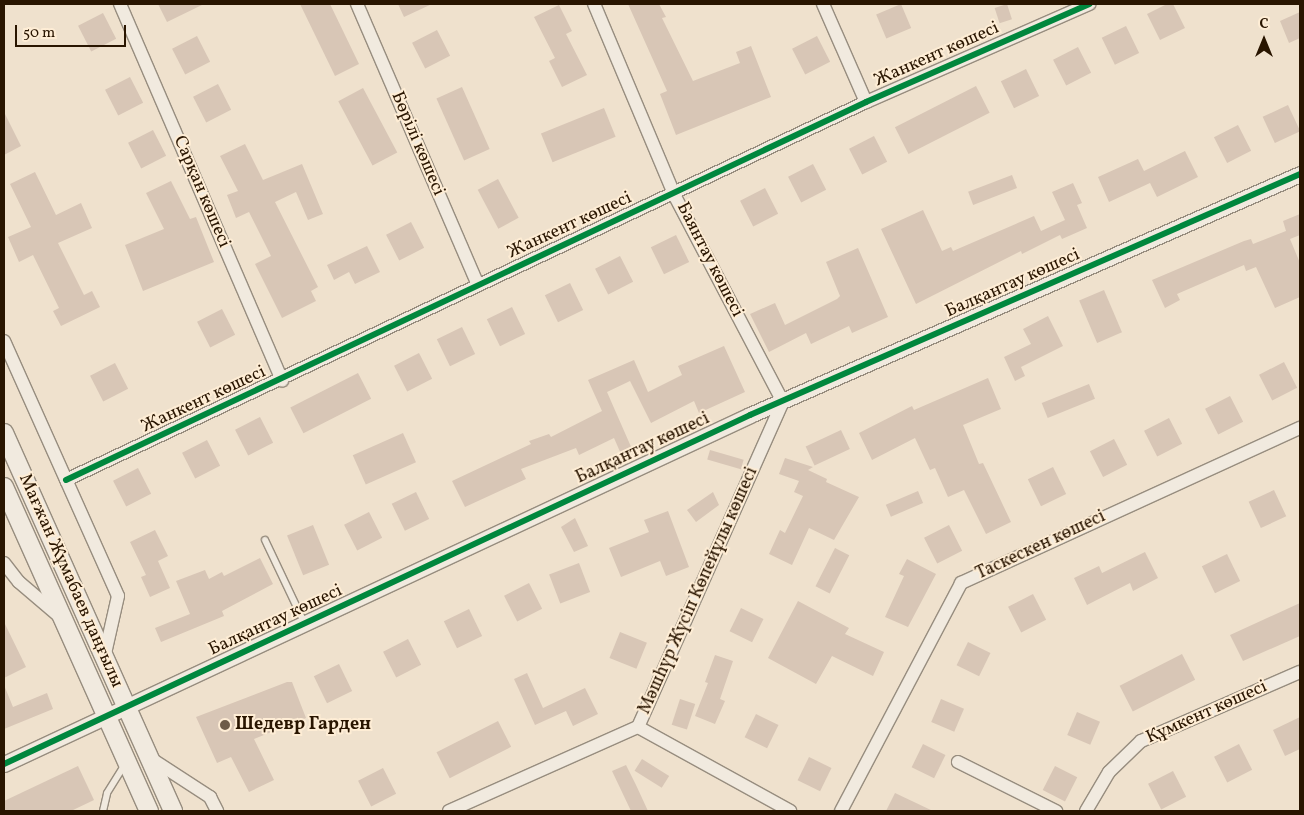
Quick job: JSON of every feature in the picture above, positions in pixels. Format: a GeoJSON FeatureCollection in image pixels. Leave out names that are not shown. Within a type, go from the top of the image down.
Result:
{"type":"FeatureCollection","features":[{"type":"Feature","properties":{"kind":"main road","name":"Мағжан Жұмабаев даңғылы"},"geometry":{"type":"LineString","coordinates":[[4,433],[173,811]]}},
{"type":"Feature","properties":{"kind":"main road","name":"Мағжан Жұмабаев даңғылы"},"geometry":{"type":"LineString","coordinates":[[4,487],[149,811]]}},
{"type":"Feature","properties":{"kind":"street","name":"Сарқан көшесі"},"geometry":{"type":"LineString","coordinates":[[120,4],[282,381]]}},
{"type":"Feature","properties":{"kind":"street","name":"Бөрілі көшесі"},"geometry":{"type":"LineString","coordinates":[[357,4],[478,285]]}},
{"type":"Feature","properties":{"kind":"street","name":"Баянтау көшесі"},"geometry":{"type":"LineString","coordinates":[[594,4],[674,194],[783,402]]}},
{"type":"Feature","properties":{"kind":"street"},"geometry":{"type":"LineString","coordinates":[[824,4],[866,102]]}},
{"type":"Feature","properties":{"kind":"street","name":"Жанкент көшесі"},"geometry":{"type":"LineString","coordinates":[[66,480],[282,381],[478,285],[866,102],[1080,5]]}},
{"type":"Feature","properties":{"kind":"street","name":"Балқантау көшесі"},"geometry":{"type":"LineString","coordinates":[[4,764],[750,415],[1300,174]]}},
{"type":"Feature","properties":{"kind":"street"},"geometry":{"type":"LineString","coordinates":[[4,341],[118,596],[104,658]]}},
{"type":"Feature","properties":{"kind":"street","name":"Мәшһүр Жүсіп Көпейұлы көшесі"},"geometry":{"type":"LineString","coordinates":[[449,811],[638,728],[783,402]]}},
{"type":"Feature","properties":{"kind":"street","name":"Таскескен көшесі"},"geometry":{"type":"LineString","coordinates":[[841,811],[962,583],[1300,428]]}},
{"type":"Feature","properties":{"kind":"street"},"geometry":{"type":"LineString","coordinates":[[4,563],[19,582],[63,620]]}},
{"type":"Feature","properties":{"kind":"street","name":"Құмкент көшесі"},"geometry":{"type":"LineString","coordinates":[[1086,811],[1109,772],[1141,741],[1300,672]]}},
{"type":"Feature","properties":{"kind":"street"},"geometry":{"type":"LineString","coordinates":[[638,728],[790,811]]}},
{"type":"Feature","properties":{"kind":"street"},"geometry":{"type":"LineString","coordinates":[[149,758],[210,797],[217,811]]}},
{"type":"Feature","properties":{"kind":"street"},"geometry":{"type":"LineString","coordinates":[[958,762],[1056,811]]}},
{"type":"Feature","properties":{"kind":"lane"},"geometry":{"type":"LineString","coordinates":[[265,540],[305,624]]}},
{"type":"Feature","properties":{"kind":"lane"},"geometry":{"type":"LineString","coordinates":[[103,811],[108,793],[127,761]]}},
{"type":"Feature","properties":{"kind":"building"},"geometry":{"type":"Polygon","coordinates":[[[158,4],[204,4],[167,22],[158,4]]]}},
{"type":"Feature","properties":{"kind":"building"},"geometry":{"type":"Polygon","coordinates":[[[300,4],[330,4],[359,64],[335,76],[300,4]]]}},
{"type":"Feature","properties":{"kind":"building"},"geometry":{"type":"Polygon","coordinates":[[[398,4],[432,4],[404,17],[398,4]]]}},
{"type":"Feature","properties":{"kind":"building"},"geometry":{"type":"Polygon","coordinates":[[[628,4],[659,4],[666,17],[662,18],[693,81],[740,63],[736,52],[751,46],[771,97],[676,135],[660,94],[667,91],[628,4]]]}},
{"type":"Feature","properties":{"kind":"building"},"geometry":{"type":"Polygon","coordinates":[[[901,4],[911,28],[886,38],[876,15],[901,4]]]}},
{"type":"Feature","properties":{"kind":"building"},"geometry":{"type":"Polygon","coordinates":[[[1007,4],[1012,19],[1000,23],[995,8],[1007,4]]]}},
{"type":"Feature","properties":{"kind":"building"},"geometry":{"type":"Polygon","coordinates":[[[1167,4],[1173,4],[1185,28],[1160,40],[1147,14],[1167,4]]]}},
{"type":"Feature","properties":{"kind":"building"},"geometry":{"type":"Polygon","coordinates":[[[559,5],[572,31],[566,34],[587,75],[562,87],[549,61],[555,58],[534,17],[559,5]]]}},
{"type":"Feature","properties":{"kind":"building"},"geometry":{"type":"Polygon","coordinates":[[[1300,12],[1300,38],[1289,43],[1280,21],[1300,12]]]}},
{"type":"Feature","properties":{"kind":"building"},"geometry":{"type":"Polygon","coordinates":[[[103,13],[116,39],[91,52],[78,26],[103,13]]]}},
{"type":"Feature","properties":{"kind":"building"},"geometry":{"type":"Polygon","coordinates":[[[1126,26],[1139,53],[1115,65],[1102,38],[1126,26]]]}},
{"type":"Feature","properties":{"kind":"building"},"geometry":{"type":"Polygon","coordinates":[[[437,30],[450,56],[425,69],[412,43],[437,30]]]}},
{"type":"Feature","properties":{"kind":"building"},"geometry":{"type":"Polygon","coordinates":[[[197,36],[210,62],[185,75],[172,49],[197,36]]]}},
{"type":"Feature","properties":{"kind":"building"},"geometry":{"type":"Polygon","coordinates":[[[817,36],[830,62],[805,75],[792,49],[817,36]]]}},
{"type":"Feature","properties":{"kind":"building"},"geometry":{"type":"Polygon","coordinates":[[[1078,47],[1091,73],[1066,86],[1053,60],[1078,47]]]}},
{"type":"Feature","properties":{"kind":"building"},"geometry":{"type":"Polygon","coordinates":[[[1026,69],[1039,96],[1014,108],[1001,81],[1026,69]]]}},
{"type":"Feature","properties":{"kind":"building"},"geometry":{"type":"Polygon","coordinates":[[[130,77],[143,103],[118,116],[105,90],[130,77]]]}},
{"type":"Feature","properties":{"kind":"building"},"geometry":{"type":"Polygon","coordinates":[[[218,84],[231,110],[206,123],[193,97],[218,84]]]}},
{"type":"Feature","properties":{"kind":"building"},"geometry":{"type":"Polygon","coordinates":[[[976,86],[990,113],[909,154],[895,127],[976,86]]]}},
{"type":"Feature","properties":{"kind":"building"},"geometry":{"type":"Polygon","coordinates":[[[462,87],[490,149],[464,161],[436,98],[462,87]]]}},
{"type":"Feature","properties":{"kind":"building"},"geometry":{"type":"Polygon","coordinates":[[[363,88],[397,152],[373,166],[338,101],[363,88]]]}},
{"type":"Feature","properties":{"kind":"building"},"geometry":{"type":"Polygon","coordinates":[[[1288,105],[1300,131],[1275,143],[1263,117],[1288,105]]]}},
{"type":"Feature","properties":{"kind":"building"},"geometry":{"type":"Polygon","coordinates":[[[604,108],[616,137],[553,162],[541,133],[604,108]]]}},
{"type":"Feature","properties":{"kind":"building"},"geometry":{"type":"Polygon","coordinates":[[[4,112],[21,146],[4,155],[4,112]]]}},
{"type":"Feature","properties":{"kind":"building"},"geometry":{"type":"Polygon","coordinates":[[[1238,125],[1251,151],[1227,163],[1214,137],[1238,125]]]}},
{"type":"Feature","properties":{"kind":"building"},"geometry":{"type":"Polygon","coordinates":[[[153,130],[166,156],[141,169],[128,143],[153,130]]]}},
{"type":"Feature","properties":{"kind":"building"},"geometry":{"type":"Polygon","coordinates":[[[874,136],[887,162],[862,175],[849,149],[874,136]]]}},
{"type":"Feature","properties":{"kind":"building"},"geometry":{"type":"Polygon","coordinates":[[[245,144],[263,180],[302,164],[323,214],[308,220],[296,192],[275,202],[318,287],[311,291],[316,301],[282,318],[255,264],[271,256],[249,212],[236,218],[227,195],[238,191],[220,156],[245,144]]]}},
{"type":"Feature","properties":{"kind":"building"},"geometry":{"type":"Polygon","coordinates":[[[1185,151],[1198,177],[1157,197],[1150,183],[1109,202],[1098,177],[1138,159],[1144,171],[1185,151]]]}},
{"type":"Feature","properties":{"kind":"building"},"geometry":{"type":"Polygon","coordinates":[[[813,164],[826,190],[801,203],[788,177],[813,164]]]}},
{"type":"Feature","properties":{"kind":"building"},"geometry":{"type":"Polygon","coordinates":[[[35,172],[56,215],[81,203],[92,228],[58,243],[84,295],[92,291],[100,307],[61,326],[53,311],[59,308],[33,255],[19,262],[8,237],[31,227],[10,184],[35,172]]]}},
{"type":"Feature","properties":{"kind":"building"},"geometry":{"type":"Polygon","coordinates":[[[1012,175],[1017,188],[973,205],[968,192],[1012,175]]]}},
{"type":"Feature","properties":{"kind":"building"},"geometry":{"type":"Polygon","coordinates":[[[498,179],[519,218],[498,229],[478,190],[498,179]]]}},
{"type":"Feature","properties":{"kind":"building"},"geometry":{"type":"Polygon","coordinates":[[[171,181],[190,219],[196,217],[214,262],[143,291],[125,245],[164,229],[146,193],[171,181]]]}},
{"type":"Feature","properties":{"kind":"building"},"geometry":{"type":"Polygon","coordinates":[[[1073,183],[1082,203],[1077,205],[1087,228],[1062,239],[1060,235],[1022,254],[1021,251],[916,304],[881,229],[923,210],[942,251],[951,247],[953,251],[1034,216],[1041,231],[1065,220],[1052,192],[1073,183]]]}},
{"type":"Feature","properties":{"kind":"building"},"geometry":{"type":"Polygon","coordinates":[[[765,188],[778,214],[753,227],[740,201],[765,188]]]}},
{"type":"Feature","properties":{"kind":"building"},"geometry":{"type":"Polygon","coordinates":[[[1300,214],[1300,235],[1290,239],[1300,263],[1300,297],[1275,308],[1256,267],[1246,271],[1244,265],[1177,294],[1180,300],[1165,308],[1152,280],[1244,241],[1251,239],[1253,244],[1286,231],[1283,221],[1300,214]]]}},
{"type":"Feature","properties":{"kind":"building"},"geometry":{"type":"Polygon","coordinates":[[[411,222],[424,248],[399,261],[386,235],[411,222]]]}},
{"type":"Feature","properties":{"kind":"building"},"geometry":{"type":"Polygon","coordinates":[[[676,235],[689,262],[664,274],[651,247],[676,235]]]}},
{"type":"Feature","properties":{"kind":"building"},"geometry":{"type":"Polygon","coordinates":[[[367,246],[380,272],[355,284],[349,272],[334,280],[327,265],[367,246]]]}},
{"type":"Feature","properties":{"kind":"building"},"geometry":{"type":"Polygon","coordinates":[[[858,248],[888,317],[852,333],[849,326],[811,344],[806,333],[769,352],[750,314],[775,303],[785,325],[837,299],[840,296],[826,262],[858,248]]]}},
{"type":"Feature","properties":{"kind":"building"},"geometry":{"type":"Polygon","coordinates":[[[620,256],[633,282],[608,295],[595,269],[620,256]]]}},
{"type":"Feature","properties":{"kind":"building"},"geometry":{"type":"Polygon","coordinates":[[[570,283],[583,310],[558,322],[545,295],[570,283]]]}},
{"type":"Feature","properties":{"kind":"building"},"geometry":{"type":"Polygon","coordinates":[[[1104,290],[1122,332],[1097,343],[1079,301],[1104,290]]]}},
{"type":"Feature","properties":{"kind":"building"},"geometry":{"type":"Polygon","coordinates":[[[512,307],[525,334],[500,346],[487,319],[512,307]]]}},
{"type":"Feature","properties":{"kind":"building"},"geometry":{"type":"Polygon","coordinates":[[[222,309],[235,335],[210,348],[197,322],[222,309]]]}},
{"type":"Feature","properties":{"kind":"building"},"geometry":{"type":"Polygon","coordinates":[[[1048,316],[1063,346],[1021,367],[1025,376],[1015,381],[1004,357],[1031,344],[1023,329],[1048,316]]]}},
{"type":"Feature","properties":{"kind":"building"},"geometry":{"type":"Polygon","coordinates":[[[462,327],[475,354],[450,366],[437,339],[462,327]]]}},
{"type":"Feature","properties":{"kind":"building"},"geometry":{"type":"Polygon","coordinates":[[[724,346],[745,392],[699,413],[694,401],[651,423],[630,381],[607,392],[632,449],[621,454],[614,438],[579,455],[576,448],[521,469],[526,479],[465,507],[452,481],[531,444],[529,441],[549,434],[551,437],[602,411],[588,380],[634,360],[648,392],[682,375],[678,366],[724,346]]]}},
{"type":"Feature","properties":{"kind":"building"},"geometry":{"type":"Polygon","coordinates":[[[419,353],[432,379],[407,392],[394,366],[419,353]]]}},
{"type":"Feature","properties":{"kind":"building"},"geometry":{"type":"Polygon","coordinates":[[[1284,362],[1297,388],[1272,401],[1259,375],[1284,362]]]}},
{"type":"Feature","properties":{"kind":"building"},"geometry":{"type":"Polygon","coordinates":[[[115,363],[128,389],[103,402],[90,376],[115,363]]]}},
{"type":"Feature","properties":{"kind":"building"},"geometry":{"type":"Polygon","coordinates":[[[358,373],[371,399],[303,433],[290,408],[358,373]]]}},
{"type":"Feature","properties":{"kind":"building"},"geometry":{"type":"Polygon","coordinates":[[[988,378],[1001,409],[963,425],[979,464],[983,463],[1011,522],[986,534],[964,490],[948,497],[935,468],[930,470],[915,438],[872,460],[859,433],[912,406],[914,410],[988,378]]]}},
{"type":"Feature","properties":{"kind":"building"},"geometry":{"type":"Polygon","coordinates":[[[1089,384],[1095,399],[1048,418],[1042,403],[1089,384]]]}},
{"type":"Feature","properties":{"kind":"building"},"geometry":{"type":"Polygon","coordinates":[[[1230,396],[1243,422],[1218,435],[1205,409],[1230,396]]]}},
{"type":"Feature","properties":{"kind":"building"},"geometry":{"type":"Polygon","coordinates":[[[260,417],[273,443],[248,456],[235,430],[260,417]]]}},
{"type":"Feature","properties":{"kind":"building"},"geometry":{"type":"Polygon","coordinates":[[[1169,418],[1182,444],[1157,457],[1144,431],[1169,418]]]}},
{"type":"Feature","properties":{"kind":"building"},"geometry":{"type":"Polygon","coordinates":[[[841,430],[850,449],[815,466],[806,446],[841,430]]]}},
{"type":"Feature","properties":{"kind":"building"},"geometry":{"type":"Polygon","coordinates":[[[403,433],[416,462],[366,485],[353,455],[403,433]]]}},
{"type":"Feature","properties":{"kind":"building"},"geometry":{"type":"Polygon","coordinates":[[[1114,439],[1127,465],[1103,477],[1090,451],[1114,439]]]}},
{"type":"Feature","properties":{"kind":"building"},"geometry":{"type":"Polygon","coordinates":[[[207,440],[220,466],[195,479],[182,453],[207,440]]]}},
{"type":"Feature","properties":{"kind":"building"},"geometry":{"type":"Polygon","coordinates":[[[710,450],[744,460],[741,469],[707,460],[710,450]]]}},
{"type":"Feature","properties":{"kind":"building"},"geometry":{"type":"Polygon","coordinates":[[[785,458],[813,467],[808,470],[827,479],[826,482],[859,497],[834,540],[809,528],[792,565],[769,554],[780,530],[785,533],[803,496],[794,492],[799,481],[779,474],[785,458]]]}},
{"type":"Feature","properties":{"kind":"building"},"geometry":{"type":"Polygon","coordinates":[[[1053,467],[1066,494],[1041,506],[1028,479],[1053,467]]]}},
{"type":"Feature","properties":{"kind":"building"},"geometry":{"type":"Polygon","coordinates":[[[138,468],[151,494],[126,507],[113,481],[138,468]]]}},
{"type":"Feature","properties":{"kind":"building"},"geometry":{"type":"Polygon","coordinates":[[[1274,490],[1286,516],[1261,528],[1249,502],[1274,490]]]}},
{"type":"Feature","properties":{"kind":"building"},"geometry":{"type":"Polygon","coordinates":[[[918,491],[923,503],[891,517],[886,505],[918,491]]]}},
{"type":"Feature","properties":{"kind":"building"},"geometry":{"type":"Polygon","coordinates":[[[416,492],[429,519],[405,531],[392,504],[416,492]]]}},
{"type":"Feature","properties":{"kind":"building"},"geometry":{"type":"Polygon","coordinates":[[[713,492],[719,505],[696,522],[687,510],[713,492]]]}},
{"type":"Feature","properties":{"kind":"building"},"geometry":{"type":"Polygon","coordinates":[[[668,511],[689,567],[666,576],[660,561],[621,577],[609,548],[649,532],[644,520],[668,511]]]}},
{"type":"Feature","properties":{"kind":"building"},"geometry":{"type":"Polygon","coordinates":[[[369,512],[382,538],[357,551],[344,525],[369,512]]]}},
{"type":"Feature","properties":{"kind":"building"},"geometry":{"type":"Polygon","coordinates":[[[575,518],[588,546],[574,552],[561,527],[575,518]]]}},
{"type":"Feature","properties":{"kind":"building"},"geometry":{"type":"Polygon","coordinates":[[[313,525],[329,565],[303,575],[287,535],[313,525]]]}},
{"type":"Feature","properties":{"kind":"building"},"geometry":{"type":"Polygon","coordinates":[[[949,525],[962,551],[937,564],[924,538],[949,525]]]}},
{"type":"Feature","properties":{"kind":"building"},"geometry":{"type":"Polygon","coordinates":[[[155,530],[168,556],[158,561],[170,588],[150,597],[141,577],[146,575],[130,542],[155,530]]]}},
{"type":"Feature","properties":{"kind":"building"},"geometry":{"type":"Polygon","coordinates":[[[835,548],[849,555],[830,594],[815,586],[835,548]]]}},
{"type":"Feature","properties":{"kind":"building"},"geometry":{"type":"Polygon","coordinates":[[[1145,552],[1158,578],[1133,591],[1130,583],[1087,605],[1074,578],[1099,566],[1102,573],[1145,552]]]}},
{"type":"Feature","properties":{"kind":"building"},"geometry":{"type":"Polygon","coordinates":[[[1227,554],[1240,581],[1215,593],[1202,566],[1227,554]]]}},
{"type":"Feature","properties":{"kind":"building"},"geometry":{"type":"Polygon","coordinates":[[[260,558],[273,584],[222,611],[224,616],[161,642],[155,628],[190,614],[176,581],[205,570],[209,579],[222,572],[224,576],[260,558]]]}},
{"type":"Feature","properties":{"kind":"building"},"geometry":{"type":"Polygon","coordinates":[[[907,559],[936,574],[908,627],[885,617],[904,576],[899,574],[907,559]]]}},
{"type":"Feature","properties":{"kind":"building"},"geometry":{"type":"Polygon","coordinates":[[[579,563],[590,592],[560,603],[549,574],[579,563]]]}},
{"type":"Feature","properties":{"kind":"building"},"geometry":{"type":"Polygon","coordinates":[[[529,583],[542,609],[517,622],[504,596],[529,583]]]}},
{"type":"Feature","properties":{"kind":"building"},"geometry":{"type":"Polygon","coordinates":[[[1033,594],[1046,620],[1021,633],[1008,607],[1033,594]]]}},
{"type":"Feature","properties":{"kind":"building"},"geometry":{"type":"Polygon","coordinates":[[[798,601],[849,628],[845,634],[884,652],[873,676],[832,656],[816,684],[768,658],[798,601]]]}},
{"type":"Feature","properties":{"kind":"building"},"geometry":{"type":"Polygon","coordinates":[[[1300,603],[1300,636],[1243,661],[1230,635],[1300,603]]]}},
{"type":"Feature","properties":{"kind":"building"},"geometry":{"type":"Polygon","coordinates":[[[741,608],[763,619],[752,642],[730,631],[741,608]]]}},
{"type":"Feature","properties":{"kind":"building"},"geometry":{"type":"Polygon","coordinates":[[[469,609],[482,636],[457,648],[444,621],[469,609]]]}},
{"type":"Feature","properties":{"kind":"building"},"geometry":{"type":"Polygon","coordinates":[[[4,622],[26,667],[4,678],[4,622]]]}},
{"type":"Feature","properties":{"kind":"building"},"geometry":{"type":"Polygon","coordinates":[[[620,632],[647,643],[636,669],[610,658],[620,632]]]}},
{"type":"Feature","properties":{"kind":"building"},"geometry":{"type":"Polygon","coordinates":[[[408,639],[421,665],[396,678],[383,652],[408,639]]]}},
{"type":"Feature","properties":{"kind":"building"},"geometry":{"type":"Polygon","coordinates":[[[968,642],[990,653],[979,676],[957,665],[968,642]]]}},
{"type":"Feature","properties":{"kind":"building"},"geometry":{"type":"Polygon","coordinates":[[[1182,654],[1195,680],[1133,712],[1120,686],[1182,654]]]}},
{"type":"Feature","properties":{"kind":"building"},"geometry":{"type":"Polygon","coordinates":[[[715,655],[733,661],[720,699],[725,701],[715,724],[695,716],[708,683],[705,682],[715,655]]]}},
{"type":"Feature","properties":{"kind":"building"},"geometry":{"type":"Polygon","coordinates":[[[339,664],[352,691],[327,703],[314,676],[339,664]]]}},
{"type":"Feature","properties":{"kind":"building"},"geometry":{"type":"Polygon","coordinates":[[[527,673],[543,708],[585,688],[598,714],[573,726],[566,711],[535,725],[514,679],[527,673]]]}},
{"type":"Feature","properties":{"kind":"building"},"geometry":{"type":"Polygon","coordinates":[[[287,682],[292,682],[306,718],[254,739],[274,780],[249,792],[231,757],[217,763],[196,717],[287,682]]]}},
{"type":"Feature","properties":{"kind":"building"},"geometry":{"type":"Polygon","coordinates":[[[4,685],[13,707],[47,693],[53,709],[4,729],[4,685]]]}},
{"type":"Feature","properties":{"kind":"building"},"geometry":{"type":"Polygon","coordinates":[[[680,699],[695,704],[687,730],[672,725],[680,699]]]}},
{"type":"Feature","properties":{"kind":"building"},"geometry":{"type":"Polygon","coordinates":[[[941,699],[964,709],[954,732],[931,722],[941,699]]]}},
{"type":"Feature","properties":{"kind":"building"},"geometry":{"type":"Polygon","coordinates":[[[1077,712],[1100,722],[1090,745],[1067,735],[1077,712]]]}},
{"type":"Feature","properties":{"kind":"building"},"geometry":{"type":"Polygon","coordinates":[[[756,714],[778,725],[767,748],[745,737],[756,714]]]}},
{"type":"Feature","properties":{"kind":"building"},"geometry":{"type":"Polygon","coordinates":[[[1300,717],[1300,749],[1285,756],[1273,730],[1300,717]]]}},
{"type":"Feature","properties":{"kind":"building"},"geometry":{"type":"Polygon","coordinates":[[[498,721],[511,747],[450,778],[437,752],[498,721]]]}},
{"type":"Feature","properties":{"kind":"building"},"geometry":{"type":"Polygon","coordinates":[[[923,744],[945,755],[934,778],[912,767],[923,744]]]}},
{"type":"Feature","properties":{"kind":"building"},"geometry":{"type":"Polygon","coordinates":[[[1239,744],[1252,770],[1227,783],[1214,757],[1239,744]]]}},
{"type":"Feature","properties":{"kind":"building"},"geometry":{"type":"Polygon","coordinates":[[[809,757],[831,768],[820,791],[798,780],[809,757]]]}},
{"type":"Feature","properties":{"kind":"building"},"geometry":{"type":"Polygon","coordinates":[[[642,759],[669,776],[662,788],[635,771],[642,759]]]}},
{"type":"Feature","properties":{"kind":"building"},"geometry":{"type":"Polygon","coordinates":[[[626,765],[648,811],[631,811],[612,771],[626,765]]]}},
{"type":"Feature","properties":{"kind":"building"},"geometry":{"type":"Polygon","coordinates":[[[78,766],[94,800],[71,811],[4,811],[4,801],[78,766]]]}},
{"type":"Feature","properties":{"kind":"building"},"geometry":{"type":"Polygon","coordinates":[[[1055,766],[1077,777],[1065,801],[1043,790],[1055,766]]]}},
{"type":"Feature","properties":{"kind":"building"},"geometry":{"type":"Polygon","coordinates":[[[383,768],[396,794],[371,807],[358,781],[383,768]]]}},
{"type":"Feature","properties":{"kind":"building"},"geometry":{"type":"Polygon","coordinates":[[[1173,771],[1186,797],[1161,810],[1148,784],[1173,771]]]}},
{"type":"Feature","properties":{"kind":"building"},"geometry":{"type":"Polygon","coordinates":[[[895,793],[933,811],[886,811],[895,793]]]}},
{"type":"Feature","properties":{"kind":"cycle path"},"geometry":{"type":"LineString","coordinates":[[66,480],[866,102],[1089,4]]}},
{"type":"Feature","properties":{"kind":"cycle path"},"geometry":{"type":"LineString","coordinates":[[4,764],[750,415],[1300,174]]}},
{"type":"Feature","properties":{"kind":"place","name":"Шедевр Гарден"},"geometry":{"type":"Point","coordinates":[225,725]}}]}
